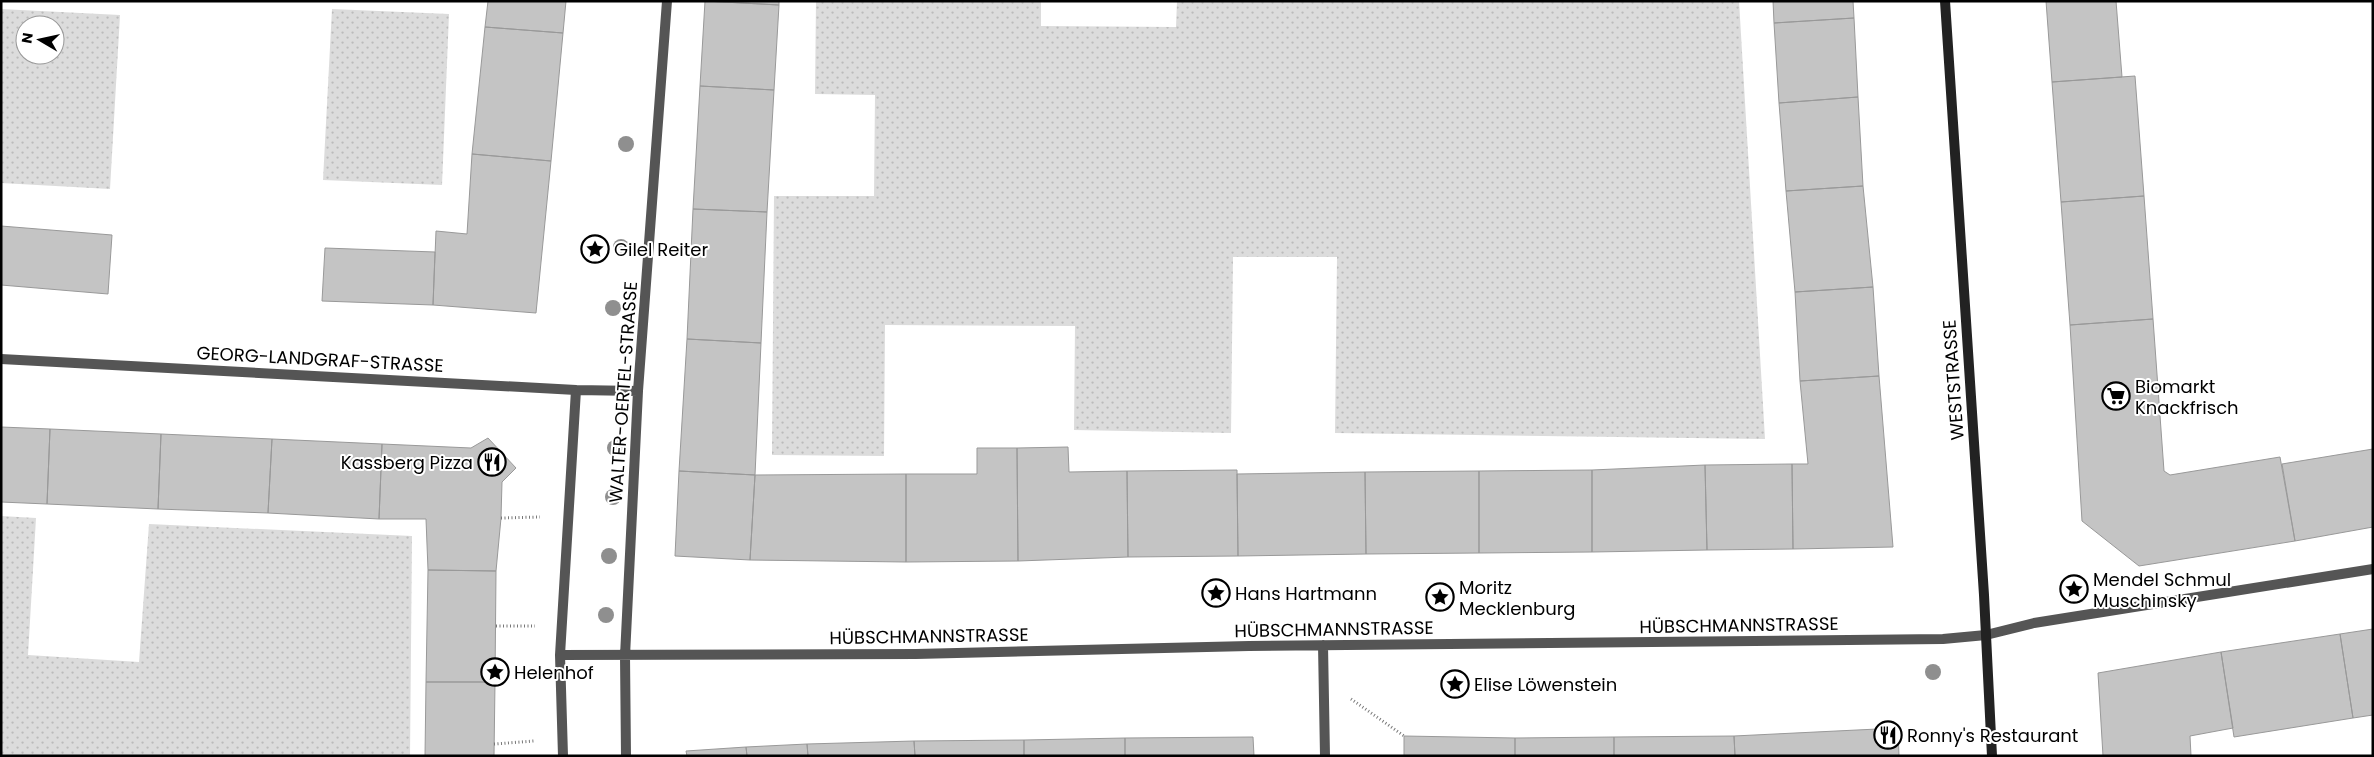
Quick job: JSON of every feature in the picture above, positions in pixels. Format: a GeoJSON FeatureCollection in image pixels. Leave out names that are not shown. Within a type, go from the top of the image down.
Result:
{"type":"FeatureCollection","features":[{"type":"Feature","properties":{"kind":"street","name":"WALTER-OERTEL-STRASSE"},"geometry":{"type":"LineString","coordinates":[[626,756],[624,656],[638,391],[667,1]]}},
{"type":"Feature","properties":{"kind":"street","name":"WESTSTRASSE"},"geometry":{"type":"LineString","coordinates":[[1944,1],[1986,635],[1992,756]]}},
{"type":"Feature","properties":{"kind":"street","name":"GEORG-LANDGRAF-STRASSE"},"geometry":{"type":"LineString","coordinates":[[1,358],[576,390],[638,391]]}},
{"type":"Feature","properties":{"kind":"street"},"geometry":{"type":"LineString","coordinates":[[563,756],[560,655],[576,390]]}},
{"type":"Feature","properties":{"kind":"street","name":"HÜBSCHMANNSTRASSE"},"geometry":{"type":"LineString","coordinates":[[560,655],[916,654],[1323,645],[1943,639],[1986,635],[2034,623],[2373,569]]}},
{"type":"Feature","properties":{"kind":"street"},"geometry":{"type":"LineString","coordinates":[[1323,645],[1325,756]]}},
{"type":"Feature","properties":{"kind":"path"},"geometry":{"type":"LineString","coordinates":[[501,518],[540,517]]}},
{"type":"Feature","properties":{"kind":"path"},"geometry":{"type":"LineString","coordinates":[[496,626],[534,626]]}},
{"type":"Feature","properties":{"kind":"path"},"geometry":{"type":"LineString","coordinates":[[1351,699],[1404,736]]}},
{"type":"Feature","properties":{"kind":"path"},"geometry":{"type":"LineString","coordinates":[[494,744],[534,741]]}},
{"type":"Feature","properties":{"kind":"shaded area"},"geometry":{"type":"Polygon","coordinates":[[[816,1],[1041,1],[1041,26],[1176,27],[1177,1],[1739,1],[1765,439],[1335,433],[1337,257],[1233,257],[1231,433],[1074,430],[1075,326],[885,325],[884,456],[772,455],[774,196],[874,196],[875,95],[815,94],[816,1]]]}},
{"type":"Feature","properties":{"kind":"shaded area"},"geometry":{"type":"Polygon","coordinates":[[[1,9],[120,15],[110,189],[1,183],[1,9]]]}},
{"type":"Feature","properties":{"kind":"shaded area"},"geometry":{"type":"Polygon","coordinates":[[[332,9],[449,14],[442,185],[323,180],[332,9]]]}},
{"type":"Feature","properties":{"kind":"shaded area"},"geometry":{"type":"Polygon","coordinates":[[[1,516],[36,518],[28,655],[139,662],[149,524],[412,536],[410,756],[1,756],[1,516]]]}},
{"type":"Feature","properties":{"kind":"building"},"geometry":{"type":"Polygon","coordinates":[[[488,1],[566,1],[563,33],[485,27],[488,1]]]}},
{"type":"Feature","properties":{"kind":"building"},"geometry":{"type":"Polygon","coordinates":[[[705,1],[779,5],[774,90],[700,86],[705,1]]]}},
{"type":"Feature","properties":{"kind":"building"},"geometry":{"type":"Polygon","coordinates":[[[705,1],[779,1],[779,5],[705,1]]]}},
{"type":"Feature","properties":{"kind":"building"},"geometry":{"type":"Polygon","coordinates":[[[1773,1],[1853,1],[1854,18],[1774,23],[1773,1]]]}},
{"type":"Feature","properties":{"kind":"building"},"geometry":{"type":"Polygon","coordinates":[[[2046,1],[2116,1],[2122,77],[2052,82],[2046,1]]]}},
{"type":"Feature","properties":{"kind":"building"},"geometry":{"type":"Polygon","coordinates":[[[1854,18],[1858,97],[1779,103],[1774,23],[1854,18]]]}},
{"type":"Feature","properties":{"kind":"building"},"geometry":{"type":"Polygon","coordinates":[[[485,27],[563,33],[551,161],[472,154],[485,27]]]}},
{"type":"Feature","properties":{"kind":"building"},"geometry":{"type":"Polygon","coordinates":[[[2135,76],[2144,196],[2061,202],[2052,82],[2135,76]]]}},
{"type":"Feature","properties":{"kind":"building"},"geometry":{"type":"Polygon","coordinates":[[[700,86],[774,90],[767,212],[693,209],[700,86]]]}},
{"type":"Feature","properties":{"kind":"building"},"geometry":{"type":"Polygon","coordinates":[[[1858,97],[1863,186],[1786,191],[1779,103],[1858,97]]]}},
{"type":"Feature","properties":{"kind":"building"},"geometry":{"type":"Polygon","coordinates":[[[472,154],[551,161],[536,313],[433,305],[436,231],[467,234],[472,154]]]}},
{"type":"Feature","properties":{"kind":"building"},"geometry":{"type":"Polygon","coordinates":[[[1863,186],[1873,287],[1795,292],[1786,191],[1863,186]]]}},
{"type":"Feature","properties":{"kind":"building"},"geometry":{"type":"Polygon","coordinates":[[[2144,196],[2153,319],[2070,325],[2061,202],[2144,196]]]}},
{"type":"Feature","properties":{"kind":"building"},"geometry":{"type":"Polygon","coordinates":[[[693,209],[767,212],[761,343],[687,339],[693,209]]]}},
{"type":"Feature","properties":{"kind":"building"},"geometry":{"type":"Polygon","coordinates":[[[1,226],[112,235],[108,294],[1,285],[1,226]]]}},
{"type":"Feature","properties":{"kind":"building"},"geometry":{"type":"Polygon","coordinates":[[[325,248],[435,252],[433,305],[322,301],[325,248]]]}},
{"type":"Feature","properties":{"kind":"building"},"geometry":{"type":"Polygon","coordinates":[[[1873,287],[1879,376],[1800,381],[1795,292],[1873,287]]]}},
{"type":"Feature","properties":{"kind":"building"},"geometry":{"type":"Polygon","coordinates":[[[2153,319],[2164,471],[2170,475],[2280,457],[2295,541],[2139,566],[2082,521],[2070,325],[2153,319]]]}},
{"type":"Feature","properties":{"kind":"building"},"geometry":{"type":"Polygon","coordinates":[[[687,339],[761,343],[755,475],[679,471],[687,339]]]}},
{"type":"Feature","properties":{"kind":"building"},"geometry":{"type":"Polygon","coordinates":[[[1879,376],[1893,547],[1793,549],[1792,464],[1808,464],[1800,381],[1879,376]]]}},
{"type":"Feature","properties":{"kind":"building"},"geometry":{"type":"Polygon","coordinates":[[[1,427],[50,429],[47,504],[1,502],[1,427]]]}},
{"type":"Feature","properties":{"kind":"building"},"geometry":{"type":"Polygon","coordinates":[[[50,429],[161,434],[158,509],[47,504],[50,429]]]}},
{"type":"Feature","properties":{"kind":"building"},"geometry":{"type":"Polygon","coordinates":[[[161,434],[272,439],[268,513],[158,509],[161,434]]]}},
{"type":"Feature","properties":{"kind":"building"},"geometry":{"type":"Polygon","coordinates":[[[488,438],[516,468],[502,482],[496,571],[428,570],[426,519],[379,519],[382,444],[471,448],[488,438]]]}},
{"type":"Feature","properties":{"kind":"building"},"geometry":{"type":"Polygon","coordinates":[[[272,439],[382,444],[379,519],[268,513],[272,439]]]}},
{"type":"Feature","properties":{"kind":"building"},"geometry":{"type":"Polygon","coordinates":[[[1068,447],[1069,472],[1127,471],[1128,557],[1018,561],[1017,448],[1068,447]]]}},
{"type":"Feature","properties":{"kind":"building"},"geometry":{"type":"Polygon","coordinates":[[[977,448],[1017,448],[1018,561],[906,562],[906,474],[977,474],[977,448]]]}},
{"type":"Feature","properties":{"kind":"building"},"geometry":{"type":"Polygon","coordinates":[[[2373,449],[2373,527],[2295,541],[2282,464],[2373,449]]]}},
{"type":"Feature","properties":{"kind":"building"},"geometry":{"type":"Polygon","coordinates":[[[1792,464],[1793,549],[1707,550],[1705,465],[1792,464]]]}},
{"type":"Feature","properties":{"kind":"building"},"geometry":{"type":"Polygon","coordinates":[[[1705,465],[1707,550],[1592,552],[1592,470],[1705,465]]]}},
{"type":"Feature","properties":{"kind":"building"},"geometry":{"type":"Polygon","coordinates":[[[1237,470],[1238,556],[1128,557],[1127,471],[1237,470]]]}},
{"type":"Feature","properties":{"kind":"building"},"geometry":{"type":"Polygon","coordinates":[[[1592,470],[1592,552],[1479,553],[1479,471],[1592,470]]]}},
{"type":"Feature","properties":{"kind":"building"},"geometry":{"type":"Polygon","coordinates":[[[679,471],[755,475],[750,560],[675,556],[679,471]]]}},
{"type":"Feature","properties":{"kind":"building"},"geometry":{"type":"Polygon","coordinates":[[[1479,471],[1479,553],[1366,554],[1365,472],[1479,471]]]}},
{"type":"Feature","properties":{"kind":"building"},"geometry":{"type":"Polygon","coordinates":[[[1365,472],[1366,554],[1238,556],[1237,474],[1365,472]]]}},
{"type":"Feature","properties":{"kind":"building"},"geometry":{"type":"Polygon","coordinates":[[[906,474],[906,562],[750,560],[755,475],[906,474]]]}},
{"type":"Feature","properties":{"kind":"building"},"geometry":{"type":"Polygon","coordinates":[[[428,570],[496,571],[495,682],[426,682],[428,570]]]}},
{"type":"Feature","properties":{"kind":"building"},"geometry":{"type":"Polygon","coordinates":[[[2373,629],[2373,715],[2353,718],[2340,634],[2373,629]]]}},
{"type":"Feature","properties":{"kind":"building"},"geometry":{"type":"Polygon","coordinates":[[[2340,634],[2353,718],[2234,737],[2221,652],[2340,634]]]}},
{"type":"Feature","properties":{"kind":"building"},"geometry":{"type":"Polygon","coordinates":[[[2221,652],[2233,728],[2190,736],[2191,756],[2103,756],[2098,673],[2221,652]]]}},
{"type":"Feature","properties":{"kind":"building"},"geometry":{"type":"Polygon","coordinates":[[[426,682],[495,682],[494,756],[425,756],[426,682]]]}},
{"type":"Feature","properties":{"kind":"building"},"geometry":{"type":"Polygon","coordinates":[[[1898,728],[1899,756],[1735,756],[1734,736],[1898,728]]]}},
{"type":"Feature","properties":{"kind":"building"},"geometry":{"type":"Polygon","coordinates":[[[1404,736],[1515,738],[1515,756],[1404,756],[1404,736]]]}},
{"type":"Feature","properties":{"kind":"building"},"geometry":{"type":"Polygon","coordinates":[[[1734,736],[1735,756],[1614,756],[1614,737],[1734,736]]]}},
{"type":"Feature","properties":{"kind":"building"},"geometry":{"type":"Polygon","coordinates":[[[1253,737],[1254,756],[1125,756],[1125,738],[1253,737]]]}},
{"type":"Feature","properties":{"kind":"building"},"geometry":{"type":"Polygon","coordinates":[[[1614,737],[1614,756],[1515,756],[1515,738],[1614,737]]]}},
{"type":"Feature","properties":{"kind":"building"},"geometry":{"type":"Polygon","coordinates":[[[1125,738],[1125,756],[1024,756],[1024,740],[1125,738]]]}},
{"type":"Feature","properties":{"kind":"building"},"geometry":{"type":"Polygon","coordinates":[[[1024,740],[1024,756],[915,756],[914,741],[1024,740]]]}},
{"type":"Feature","properties":{"kind":"building"},"geometry":{"type":"Polygon","coordinates":[[[914,741],[915,756],[808,756],[807,744],[914,741]]]}},
{"type":"Feature","properties":{"kind":"building"},"geometry":{"type":"Polygon","coordinates":[[[807,744],[808,756],[747,756],[746,747],[807,744]]]}},
{"type":"Feature","properties":{"kind":"building"},"geometry":{"type":"Polygon","coordinates":[[[746,747],[747,756],[687,756],[686,751],[746,747]]]}},
{"type":"Feature","properties":{"kind":"place","name":"Gilel Reiter"},"geometry":{"type":"Point","coordinates":[595,249]}},
{"type":"Feature","properties":{"kind":"place","name":"Biomarkt Knackfrisch"},"geometry":{"type":"Point","coordinates":[2116,396]}},
{"type":"Feature","properties":{"kind":"place","name":"Kassberg Pizza"},"geometry":{"type":"Point","coordinates":[492,462]}},
{"type":"Feature","properties":{"kind":"place","name":"Mendel Schmul Muschinsky"},"geometry":{"type":"Point","coordinates":[2074,589]}},
{"type":"Feature","properties":{"kind":"place","name":"Hans Hartmann"},"geometry":{"type":"Point","coordinates":[1216,593]}},
{"type":"Feature","properties":{"kind":"place","name":"Moritz Mecklenburg"},"geometry":{"type":"Point","coordinates":[1440,597]}},
{"type":"Feature","properties":{"kind":"place","name":"Helenhof"},"geometry":{"type":"Point","coordinates":[495,672]}},
{"type":"Feature","properties":{"kind":"place","name":"Elise Löwenstein"},"geometry":{"type":"Point","coordinates":[1455,684]}},
{"type":"Feature","properties":{"kind":"place","name":"Ronny's Restaurant"},"geometry":{"type":"Point","coordinates":[1888,735]}}]}
